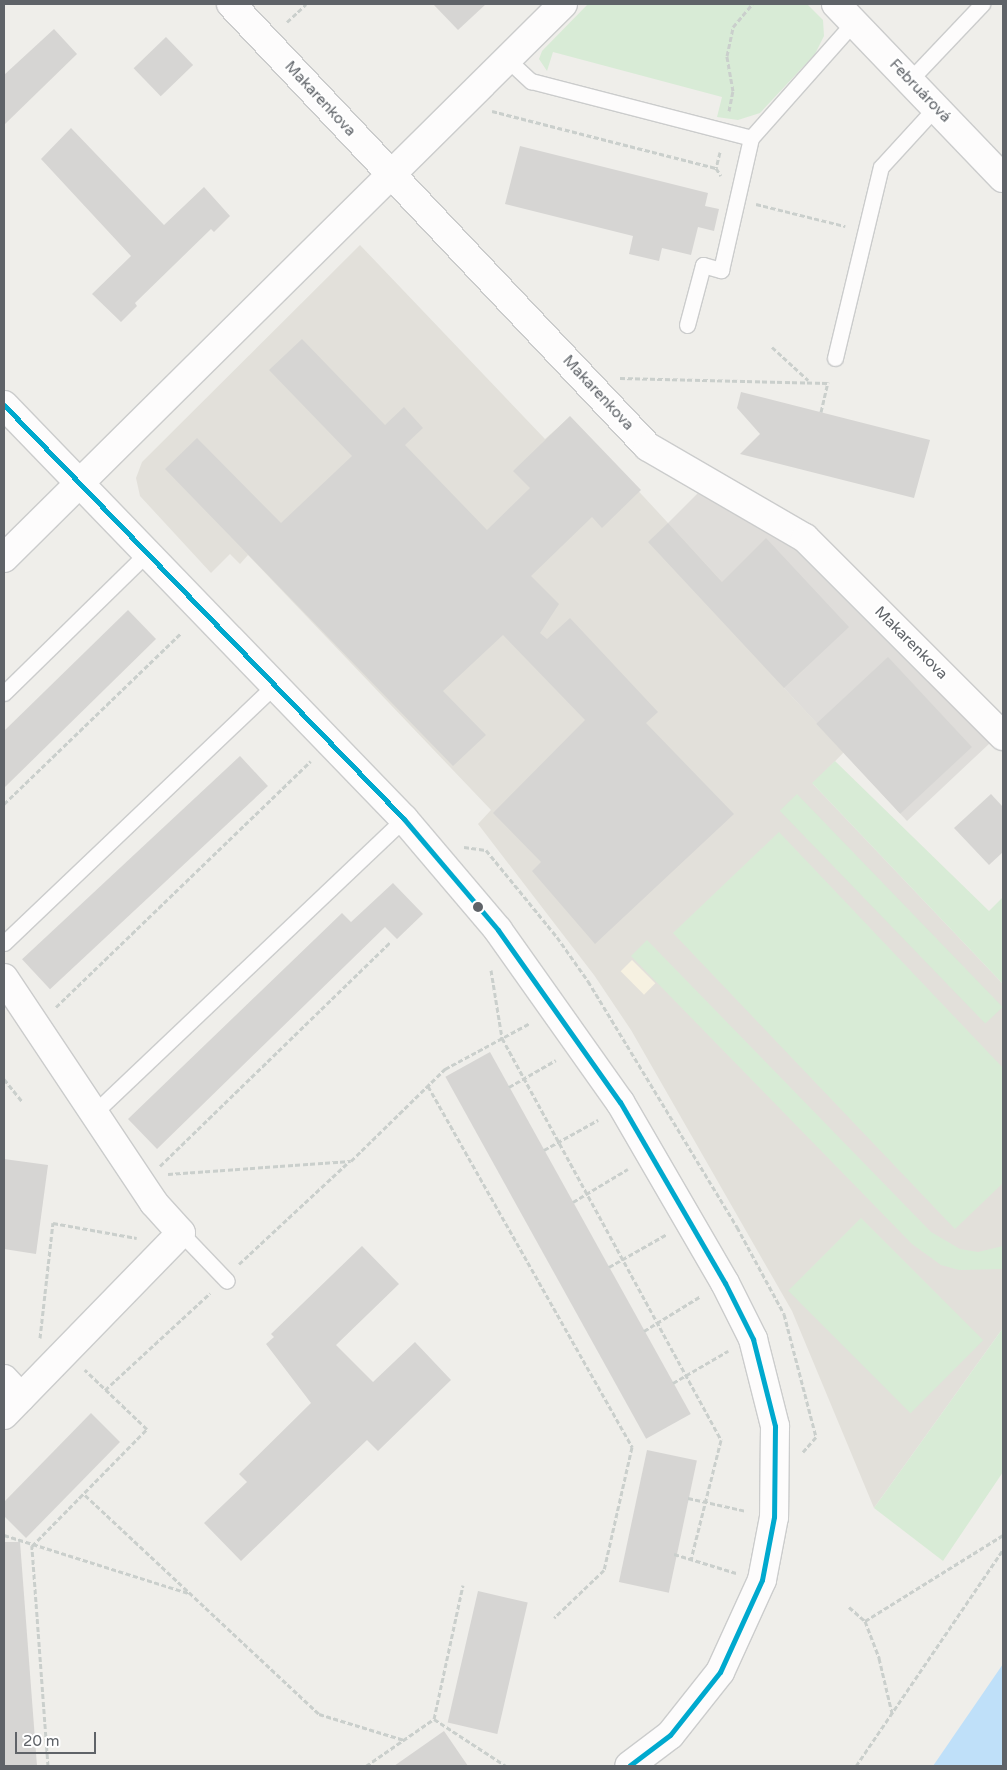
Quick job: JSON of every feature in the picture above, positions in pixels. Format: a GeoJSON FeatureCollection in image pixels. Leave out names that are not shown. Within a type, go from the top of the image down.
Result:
{"type":"FeatureCollection","features":[{"type":"Feature","properties":{"kind":"street","name":"Makarenkova"},"geometry":{"type":"LineString","coordinates":[[231,4],[648,447],[805,538],[1003,736]]}},
{"type":"Feature","properties":{"kind":"street"},"geometry":{"type":"LineString","coordinates":[[4,558],[389,173],[563,4]]}},
{"type":"Feature","properties":{"kind":"street","name":"Februárová"},"geometry":{"type":"LineString","coordinates":[[845,13],[1003,178]]}},
{"type":"Feature","properties":{"kind":"street"},"geometry":{"type":"LineString","coordinates":[[4,405],[78,484],[404,819],[498,930],[584,1047],[653,1156],[753,1339],[775,1426],[774,1517],[762,1580],[720,1672],[670,1735],[629,1766]]}},
{"type":"Feature","properties":{"kind":"street"},"geometry":{"type":"LineString","coordinates":[[4,978],[95,1112],[146,1179],[181,1233],[66,1352],[16,1394]]}},
{"type":"Feature","properties":{"kind":"street"},"geometry":{"type":"LineString","coordinates":[[660,1766],[670,1735]]}},
{"type":"Feature","properties":{"kind":"lane"},"geometry":{"type":"LineString","coordinates":[[910,80],[982,4]]}},
{"type":"Feature","properties":{"kind":"lane"},"geometry":{"type":"LineString","coordinates":[[688,325],[703,265],[722,270],[751,138],[845,13]]}},
{"type":"Feature","properties":{"kind":"lane"},"geometry":{"type":"LineString","coordinates":[[507,59],[531,81],[751,138]]}},
{"type":"Feature","properties":{"kind":"lane"},"geometry":{"type":"LineString","coordinates":[[835,358],[881,167],[936,107]]}},
{"type":"Feature","properties":{"kind":"lane"},"geometry":{"type":"LineString","coordinates":[[4,693],[146,554]]}},
{"type":"Feature","properties":{"kind":"lane"},"geometry":{"type":"LineString","coordinates":[[4,943],[274,686]]}},
{"type":"Feature","properties":{"kind":"lane"},"geometry":{"type":"LineString","coordinates":[[95,1112],[404,819]]}},
{"type":"Feature","properties":{"kind":"lane"},"geometry":{"type":"LineString","coordinates":[[181,1233],[222,1282]]}},
{"type":"Feature","properties":{"kind":"path"},"geometry":{"type":"LineString","coordinates":[[285,24],[306,4]]}},
{"type":"Feature","properties":{"kind":"path"},"geometry":{"type":"LineString","coordinates":[[725,132],[734,91],[727,56],[732,27],[752,4]]}},
{"type":"Feature","properties":{"kind":"path"},"geometry":{"type":"LineString","coordinates":[[463,102],[716,168]]}},
{"type":"Feature","properties":{"kind":"path"},"geometry":{"type":"LineString","coordinates":[[738,200],[865,231]]}},
{"type":"Feature","properties":{"kind":"path"},"geometry":{"type":"LineString","coordinates":[[772,347],[808,380]]}},
{"type":"Feature","properties":{"kind":"path"},"geometry":{"type":"LineString","coordinates":[[582,377],[808,380],[828,383],[821,412]]}},
{"type":"Feature","properties":{"kind":"path"},"geometry":{"type":"LineString","coordinates":[[4,804],[181,633]]}},
{"type":"Feature","properties":{"kind":"path"},"geometry":{"type":"LineString","coordinates":[[36,1026],[318,754]]}},
{"type":"Feature","properties":{"kind":"path"},"geometry":{"type":"LineString","coordinates":[[146,1179],[390,942]]}},
{"type":"Feature","properties":{"kind":"path"},"geometry":{"type":"LineString","coordinates":[[490,964],[502,1038],[721,1440],[691,1559]]}},
{"type":"Feature","properties":{"kind":"path"},"geometry":{"type":"LineString","coordinates":[[106,1390],[351,1161],[445,1069],[533,1022]]}},
{"type":"Feature","properties":{"kind":"path"},"geometry":{"type":"LineString","coordinates":[[509,1087],[564,1056]]}},
{"type":"Feature","properties":{"kind":"path"},"geometry":{"type":"LineString","coordinates":[[4,1080],[22,1101]]}},
{"type":"Feature","properties":{"kind":"path"},"geometry":{"type":"LineString","coordinates":[[428,1086],[632,1446],[604,1570],[554,1618]]}},
{"type":"Feature","properties":{"kind":"path"},"geometry":{"type":"LineString","coordinates":[[544,1150],[603,1117]]}},
{"type":"Feature","properties":{"kind":"path"},"geometry":{"type":"LineString","coordinates":[[146,1179],[351,1161]]}},
{"type":"Feature","properties":{"kind":"path"},"geometry":{"type":"LineString","coordinates":[[572,1202],[632,1167]]}},
{"type":"Feature","properties":{"kind":"path"},"geometry":{"type":"LineString","coordinates":[[16,1394],[53,1223],[142,1239]]}},
{"type":"Feature","properties":{"kind":"path"},"geometry":{"type":"LineString","coordinates":[[609,1267],[669,1232]]}},
{"type":"Feature","properties":{"kind":"path"},"geometry":{"type":"LineString","coordinates":[[644,1331],[703,1294]]}},
{"type":"Feature","properties":{"kind":"path"},"geometry":{"type":"LineString","coordinates":[[673,1383],[733,1348]]}},
{"type":"Feature","properties":{"kind":"path"},"geometry":{"type":"LineString","coordinates":[[32,1546],[85,1495],[147,1429],[66,1352]]}},
{"type":"Feature","properties":{"kind":"path"},"geometry":{"type":"LineString","coordinates":[[85,1495],[193,1594],[319,1714],[404,1740]]}},
{"type":"Feature","properties":{"kind":"path"},"geometry":{"type":"LineString","coordinates":[[688,1498],[748,1511]]}},
{"type":"Feature","properties":{"kind":"path"},"geometry":{"type":"LineString","coordinates":[[4,1534],[32,1546],[193,1594]]}},
{"type":"Feature","properties":{"kind":"path"},"geometry":{"type":"LineString","coordinates":[[865,1620],[1003,1535]]}},
{"type":"Feature","properties":{"kind":"path"},"geometry":{"type":"LineString","coordinates":[[32,1546],[48,1766]]}},
{"type":"Feature","properties":{"kind":"path"},"geometry":{"type":"LineString","coordinates":[[856,1766],[1003,1550]]}},
{"type":"Feature","properties":{"kind":"path"},"geometry":{"type":"LineString","coordinates":[[674,1554],[743,1575]]}},
{"type":"Feature","properties":{"kind":"path"},"geometry":{"type":"LineString","coordinates":[[366,1766],[434,1719],[463,1586]]}},
{"type":"Feature","properties":{"kind":"path"},"geometry":{"type":"LineString","coordinates":[[849,1607],[865,1620],[881,1666],[892,1714]]}},
{"type":"Feature","properties":{"kind":"path"},"geometry":{"type":"LineString","coordinates":[[434,1719],[506,1766]]}},
{"type":"Feature","properties":{"kind":"shaded area"},"geometry":{"type":"Polygon","coordinates":[[[360,245],[545,439],[570,417],[804,670],[784,688],[844,752],[813,784],[1003,984],[1003,1328],[874,1508],[792,1311],[631,1030],[594,975],[478,824],[491,810],[248,555],[240,564],[230,554],[211,573],[140,496],[136,478],[142,462],[360,245]]]}},
{"type":"Feature","properties":{"kind":"shaded area"},"geometry":{"type":"Polygon","coordinates":[[[703,488],[801,546],[990,743],[907,821],[649,542],[703,488]]]}},
{"type":"Feature","properties":{"kind":"green space"},"geometry":{"type":"Polygon","coordinates":[[[588,4],[807,4],[823,20],[824,36],[815,54],[760,113],[738,120],[717,117],[722,97],[553,52],[547,71],[539,59],[542,51],[588,4]]]}},
{"type":"Feature","properties":{"kind":"green space"},"geometry":{"type":"Polygon","coordinates":[[[835,761],[989,911],[1003,897],[1003,984],[812,783],[835,761]]]}},
{"type":"Feature","properties":{"kind":"green space"},"geometry":{"type":"Polygon","coordinates":[[[797,794],[1003,1007],[985,1024],[780,811],[797,794]]]}},
{"type":"Feature","properties":{"kind":"green space"},"geometry":{"type":"Polygon","coordinates":[[[779,832],[1003,1068],[1003,1183],[955,1229],[673,933],[779,832]]]}},
{"type":"Feature","properties":{"kind":"green space"},"geometry":{"type":"Polygon","coordinates":[[[647,940],[931,1232],[960,1249],[978,1252],[1003,1246],[1003,1269],[959,1270],[941,1265],[912,1244],[631,956],[647,940]]]}},
{"type":"Feature","properties":{"kind":"green space"},"geometry":{"type":"Polygon","coordinates":[[[861,1218],[983,1340],[910,1413],[788,1291],[861,1218]]]}},
{"type":"Feature","properties":{"kind":"green space"},"geometry":{"type":"Polygon","coordinates":[[[1003,1328],[1003,1472],[943,1561],[874,1508],[1003,1328]]]}},
{"type":"Feature","properties":{"kind":"sand"},"geometry":{"type":"Polygon","coordinates":[[[632,960],[655,983],[644,995],[621,971],[632,960]]]}},
{"type":"Feature","properties":{"kind":"water"},"geometry":{"type":"Polygon","coordinates":[[[1003,1664],[1003,1766],[933,1766],[1003,1664]]]}},
{"type":"Feature","properties":{"kind":"building"},"geometry":{"type":"Polygon","coordinates":[[[433,4],[486,4],[458,30],[433,4]]]}},
{"type":"Feature","properties":{"kind":"building"},"geometry":{"type":"Polygon","coordinates":[[[54,29],[77,54],[4,125],[4,75],[54,29]]]}},
{"type":"Feature","properties":{"kind":"building"},"geometry":{"type":"Polygon","coordinates":[[[166,37],[193,65],[161,96],[134,68],[166,37]]]}},
{"type":"Feature","properties":{"kind":"building"},"geometry":{"type":"Polygon","coordinates":[[[71,128],[164,225],[204,187],[230,216],[214,232],[211,229],[135,303],[137,306],[121,322],[92,294],[131,256],[41,159],[71,128]]]}},
{"type":"Feature","properties":{"kind":"building"},"geometry":{"type":"Polygon","coordinates":[[[520,146],[708,193],[705,206],[719,209],[714,231],[698,227],[691,255],[662,248],[659,261],[629,254],[633,236],[505,204],[520,146]]]}},
{"type":"Feature","properties":{"kind":"building"},"geometry":{"type":"Polygon","coordinates":[[[302,339],[385,425],[404,407],[423,428],[405,445],[487,530],[530,488],[513,471],[570,416],[641,490],[602,528],[592,517],[531,576],[559,604],[540,633],[547,639],[570,618],[658,712],[646,723],[734,814],[595,944],[532,871],[541,862],[493,813],[585,720],[503,635],[443,691],[486,735],[453,766],[165,469],[197,438],[281,523],[352,456],[269,370],[302,339]]]}},
{"type":"Feature","properties":{"kind":"building"},"geometry":{"type":"Polygon","coordinates":[[[741,392],[930,440],[914,498],[740,454],[760,434],[737,408],[741,392]]]}},
{"type":"Feature","properties":{"kind":"building"},"geometry":{"type":"Polygon","coordinates":[[[668,523],[722,582],[766,538],[849,627],[784,688],[648,542],[668,523]]]}},
{"type":"Feature","properties":{"kind":"building"},"geometry":{"type":"Polygon","coordinates":[[[128,610],[156,639],[4,788],[4,731],[128,610]]]}},
{"type":"Feature","properties":{"kind":"building"},"geometry":{"type":"Polygon","coordinates":[[[888,657],[972,747],[900,814],[816,724],[888,657]]]}},
{"type":"Feature","properties":{"kind":"building"},"geometry":{"type":"Polygon","coordinates":[[[240,756],[268,786],[50,989],[22,959],[240,756]]]}},
{"type":"Feature","properties":{"kind":"building"},"geometry":{"type":"Polygon","coordinates":[[[991,794],[1003,807],[1003,852],[989,865],[954,828],[991,794]]]}},
{"type":"Feature","properties":{"kind":"building"},"geometry":{"type":"Polygon","coordinates":[[[393,883],[423,914],[397,939],[385,927],[157,1149],[128,1119],[342,913],[351,922],[393,883]]]}},
{"type":"Feature","properties":{"kind":"building"},"geometry":{"type":"Polygon","coordinates":[[[490,1052],[691,1414],[646,1439],[445,1077],[490,1052]]]}},
{"type":"Feature","properties":{"kind":"building"},"geometry":{"type":"Polygon","coordinates":[[[4,1159],[48,1165],[36,1254],[4,1249],[4,1159]]]}},
{"type":"Feature","properties":{"kind":"building"},"geometry":{"type":"Polygon","coordinates":[[[362,1246],[399,1284],[336,1345],[373,1382],[415,1342],[451,1380],[378,1451],[367,1440],[241,1561],[204,1523],[247,1482],[239,1474],[311,1403],[266,1344],[274,1337],[271,1334],[362,1246]]]}},
{"type":"Feature","properties":{"kind":"building"},"geometry":{"type":"Polygon","coordinates":[[[91,1413],[120,1442],[26,1538],[4,1516],[4,1502],[91,1413]]]}},
{"type":"Feature","properties":{"kind":"building"},"geometry":{"type":"Polygon","coordinates":[[[647,1450],[697,1461],[669,1593],[619,1582],[647,1450]]]}},
{"type":"Feature","properties":{"kind":"building"},"geometry":{"type":"Polygon","coordinates":[[[4,1542],[20,1542],[37,1766],[4,1766],[4,1542]]]}},
{"type":"Feature","properties":{"kind":"building"},"geometry":{"type":"Polygon","coordinates":[[[478,1591],[528,1602],[497,1734],[448,1723],[478,1591]]]}},
{"type":"Feature","properties":{"kind":"building"},"geometry":{"type":"Polygon","coordinates":[[[444,1731],[468,1766],[394,1766],[444,1731]]]}},
{"type":"Feature","properties":{"kind":"transit line"},"geometry":{"type":"LineString","coordinates":[[4,405],[404,819],[498,930],[620,1102],[725,1283],[753,1339],[775,1426],[774,1517],[762,1580],[720,1672],[670,1735],[629,1766]]}}]}
